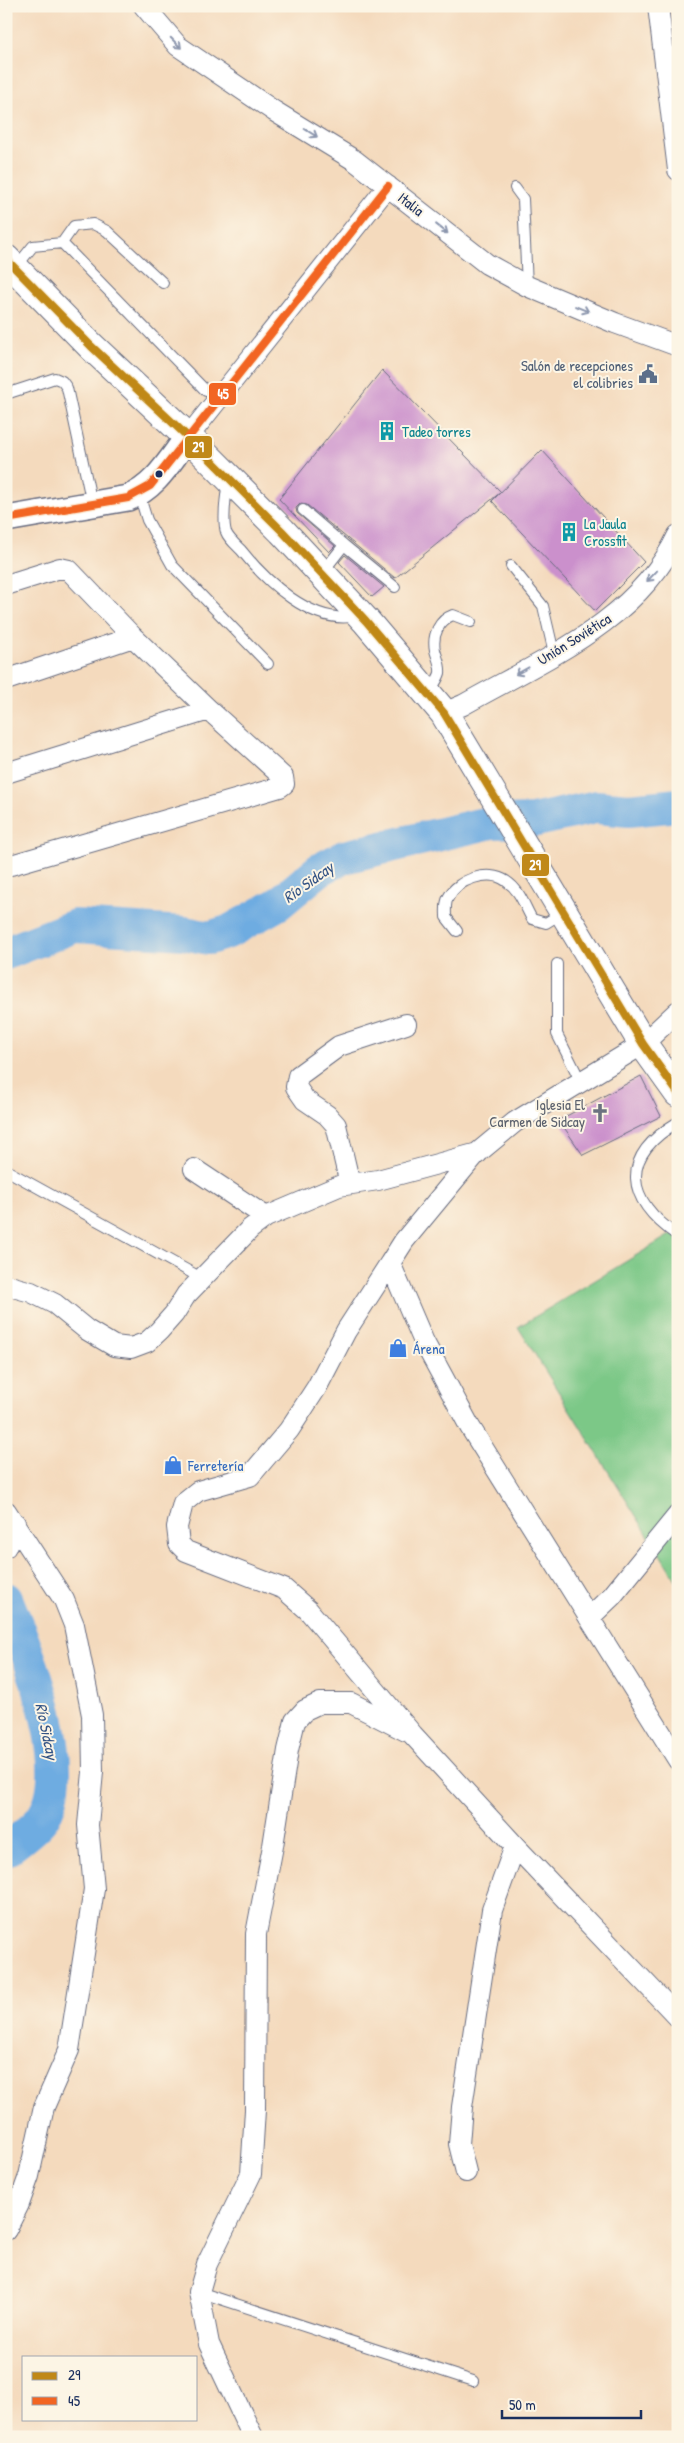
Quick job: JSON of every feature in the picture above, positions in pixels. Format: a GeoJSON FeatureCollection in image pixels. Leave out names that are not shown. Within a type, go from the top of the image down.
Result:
{"type":"FeatureCollection","features":[{"type":"Feature","properties":{"kind":"main road"},"geometry":{"type":"LineString","coordinates":[[11,264],[92,346],[188,437],[322,574],[360,614],[436,704],[643,1044],[678,1093]]}},
{"type":"Feature","properties":{"kind":"street","name":"Italia"},"geometry":{"type":"LineString","coordinates":[[144,6],[178,46],[274,111],[354,160],[487,264],[527,286],[615,323],[678,346]]}},
{"type":"Feature","properties":{"kind":"street"},"geometry":{"type":"LineString","coordinates":[[658,6],[672,73],[678,170]]}},
{"type":"Feature","properties":{"kind":"street"},"geometry":{"type":"LineString","coordinates":[[6,519],[139,494],[150,486],[388,186]]}},
{"type":"Feature","properties":{"kind":"street","name":"Unión Soviética"},"geometry":{"type":"LineString","coordinates":[[436,704],[554,653],[597,629],[625,605],[659,569],[678,535]]}},
{"type":"Feature","properties":{"kind":"street"},"geometry":{"type":"LineString","coordinates":[[6,585],[60,568],[69,570],[133,637],[209,710],[283,777],[284,784],[270,790],[21,862],[6,864]]}},
{"type":"Feature","properties":{"kind":"street"},"geometry":{"type":"LineString","coordinates":[[6,680],[133,637]]}},
{"type":"Feature","properties":{"kind":"street"},"geometry":{"type":"LineString","coordinates":[[6,773],[209,710]]}},
{"type":"Feature","properties":{"kind":"street"},"geometry":{"type":"LineString","coordinates":[[678,1011],[643,1044],[515,1122],[478,1152],[404,1241],[346,1331],[317,1387],[289,1430],[250,1476],[219,1483],[189,1496],[183,1503],[177,1527],[179,1544],[186,1551],[284,1589],[308,1610],[413,1735],[515,1846],[678,2017]]}},
{"type":"Feature","properties":{"kind":"street"},"geometry":{"type":"LineString","coordinates":[[350,1184],[336,1125],[327,1115],[305,1100],[296,1087],[298,1076],[339,1046],[406,1024]]}},
{"type":"Feature","properties":{"kind":"street"},"geometry":{"type":"LineString","coordinates":[[6,1285],[31,1292],[55,1304],[86,1330],[114,1346],[130,1348],[146,1342],[159,1331],[174,1314],[186,1295],[250,1229],[266,1217],[339,1186],[397,1175],[478,1152]]}},
{"type":"Feature","properties":{"kind":"street"},"geometry":{"type":"LineString","coordinates":[[194,1169],[266,1217]]}},
{"type":"Feature","properties":{"kind":"street"},"geometry":{"type":"LineString","coordinates":[[390,1262],[424,1342],[470,1427],[678,1760]]}},
{"type":"Feature","properties":{"kind":"street"},"geometry":{"type":"LineString","coordinates":[[589,1618],[612,1596],[678,1515]]}},
{"type":"Feature","properties":{"kind":"street"},"geometry":{"type":"LineString","coordinates":[[6,1547],[11,1517]]}},
{"type":"Feature","properties":{"kind":"street"},"geometry":{"type":"LineString","coordinates":[[6,2230],[19,2204],[29,2176],[44,2107],[69,2050],[94,1889],[88,1826],[93,1772],[92,1715],[74,1625],[64,1600],[11,1517]]}},
{"type":"Feature","properties":{"kind":"street"},"geometry":{"type":"LineString","coordinates":[[253,2437],[209,2344],[199,2292],[207,2264],[251,2174],[255,2110],[256,1934],[295,1721],[304,1710],[320,1703],[350,1702],[413,1735]]}},
{"type":"Feature","properties":{"kind":"street"},"geometry":{"type":"LineString","coordinates":[[466,2172],[459,2144],[462,2107],[492,1910],[515,1846]]}},
{"type":"Feature","properties":{"kind":"lane"},"geometry":{"type":"LineString","coordinates":[[515,188],[524,199],[527,286]]}},
{"type":"Feature","properties":{"kind":"lane"},"geometry":{"type":"LineString","coordinates":[[11,264],[33,246],[62,243],[74,226],[93,224],[107,231],[163,283]]}},
{"type":"Feature","properties":{"kind":"lane"},"geometry":{"type":"LineString","coordinates":[[62,243],[206,391]]}},
{"type":"Feature","properties":{"kind":"lane"},"geometry":{"type":"LineString","coordinates":[[6,394],[55,378],[62,381],[67,388],[92,504]]}},
{"type":"Feature","properties":{"kind":"lane"},"geometry":{"type":"LineString","coordinates":[[228,478],[225,506],[226,532],[252,564],[280,591],[310,610],[353,617],[360,614]]}},
{"type":"Feature","properties":{"kind":"lane"},"geometry":{"type":"LineString","coordinates":[[139,494],[147,520],[172,565],[268,664]]}},
{"type":"Feature","properties":{"kind":"lane"},"geometry":{"type":"LineString","coordinates":[[303,510],[395,587]]}},
{"type":"Feature","properties":{"kind":"lane"},"geometry":{"type":"LineString","coordinates":[[322,574],[344,545]]}},
{"type":"Feature","properties":{"kind":"lane"},"geometry":{"type":"LineString","coordinates":[[511,566],[543,606],[554,653]]}},
{"type":"Feature","properties":{"kind":"lane"},"geometry":{"type":"LineString","coordinates":[[436,704],[440,673],[435,649],[435,636],[439,625],[444,618],[453,614],[471,622]]}},
{"type":"Feature","properties":{"kind":"lane"},"geometry":{"type":"LineString","coordinates":[[457,930],[446,917],[447,898],[456,888],[468,880],[493,875],[506,881],[521,896],[532,919],[546,923],[563,912]]}},
{"type":"Feature","properties":{"kind":"lane"},"geometry":{"type":"LineString","coordinates":[[558,964],[556,1034],[581,1082]]}},
{"type":"Feature","properties":{"kind":"lane"},"geometry":{"type":"LineString","coordinates":[[678,1122],[667,1128],[641,1155],[635,1170],[635,1186],[645,1203],[666,1228],[678,1236]]}},
{"type":"Feature","properties":{"kind":"lane"},"geometry":{"type":"LineString","coordinates":[[6,1170],[194,1274],[204,1277]]}},
{"type":"Feature","properties":{"kind":"lane"},"geometry":{"type":"LineString","coordinates":[[199,2292],[473,2381]]}},
{"type":"Feature","properties":{"kind":"green space"},"geometry":{"type":"Polygon","coordinates":[[[678,1230],[678,1583],[518,1327],[678,1230]]]}},
{"type":"Feature","properties":{"kind":"building","name":"Tadeo torres"},"geometry":{"type":"Polygon","coordinates":[[[382,370],[501,492],[395,578],[307,505],[300,504],[296,508],[297,513],[335,546],[329,552],[279,499],[382,370]]]}},
{"type":"Feature","properties":{"kind":"building","name":"La Jaula Crossfit"},"geometry":{"type":"Polygon","coordinates":[[[542,450],[644,562],[595,611],[492,501],[542,450]]]}},
{"type":"Feature","properties":{"kind":"building"},"geometry":{"type":"Polygon","coordinates":[[[345,555],[384,587],[372,597],[339,562],[345,555]]]}},
{"type":"Feature","properties":{"kind":"building"},"geometry":{"type":"Polygon","coordinates":[[[641,1076],[661,1116],[583,1155],[559,1120],[641,1076]]]}},
{"type":"Feature","properties":{"kind":"waterway","name":"Río Sidcay"},"geometry":{"type":"LineString","coordinates":[[6,953],[75,926],[184,933],[209,938],[228,932],[278,904],[319,870],[344,857],[492,822],[532,821],[596,807],[629,810],[678,805]]}},
{"type":"Feature","properties":{"kind":"waterway","name":"Río Sidcay"},"geometry":{"type":"LineString","coordinates":[[6,1599],[26,1648],[45,1710],[52,1742],[54,1772],[51,1798],[41,1820],[6,1850]]}},
{"type":"Feature","properties":{"kind":"transit line","name":"45"},"geometry":{"type":"LineString","coordinates":[[6,519],[128,498],[150,486],[388,186]]}},
{"type":"Feature","properties":{"kind":"transit line","name":"29"},"geometry":{"type":"LineString","coordinates":[[6,259],[91,346],[188,437],[282,531],[366,621],[444,713],[643,1044],[678,1093]]}},
{"type":"Feature","properties":{"kind":"place","name":"Salón de recepciones el colibries"},"geometry":{"type":"Point","coordinates":[648,374]}},
{"type":"Feature","properties":{"kind":"place","name":"Tadeo torres"},"geometry":{"type":"Point","coordinates":[387,431]}},
{"type":"Feature","properties":{"kind":"place","name":"La Jaula Crossfit"},"geometry":{"type":"Point","coordinates":[569,532]}},
{"type":"Feature","properties":{"kind":"place","name":"Iglesia El Carmen de Sidcay"},"geometry":{"type":"Point","coordinates":[600,1113]}},
{"type":"Feature","properties":{"kind":"place","name":"Árena"},"geometry":{"type":"Point","coordinates":[398,1348]}},
{"type":"Feature","properties":{"kind":"place","name":"Ferretería"},"geometry":{"type":"Point","coordinates":[173,1465]}}]}
